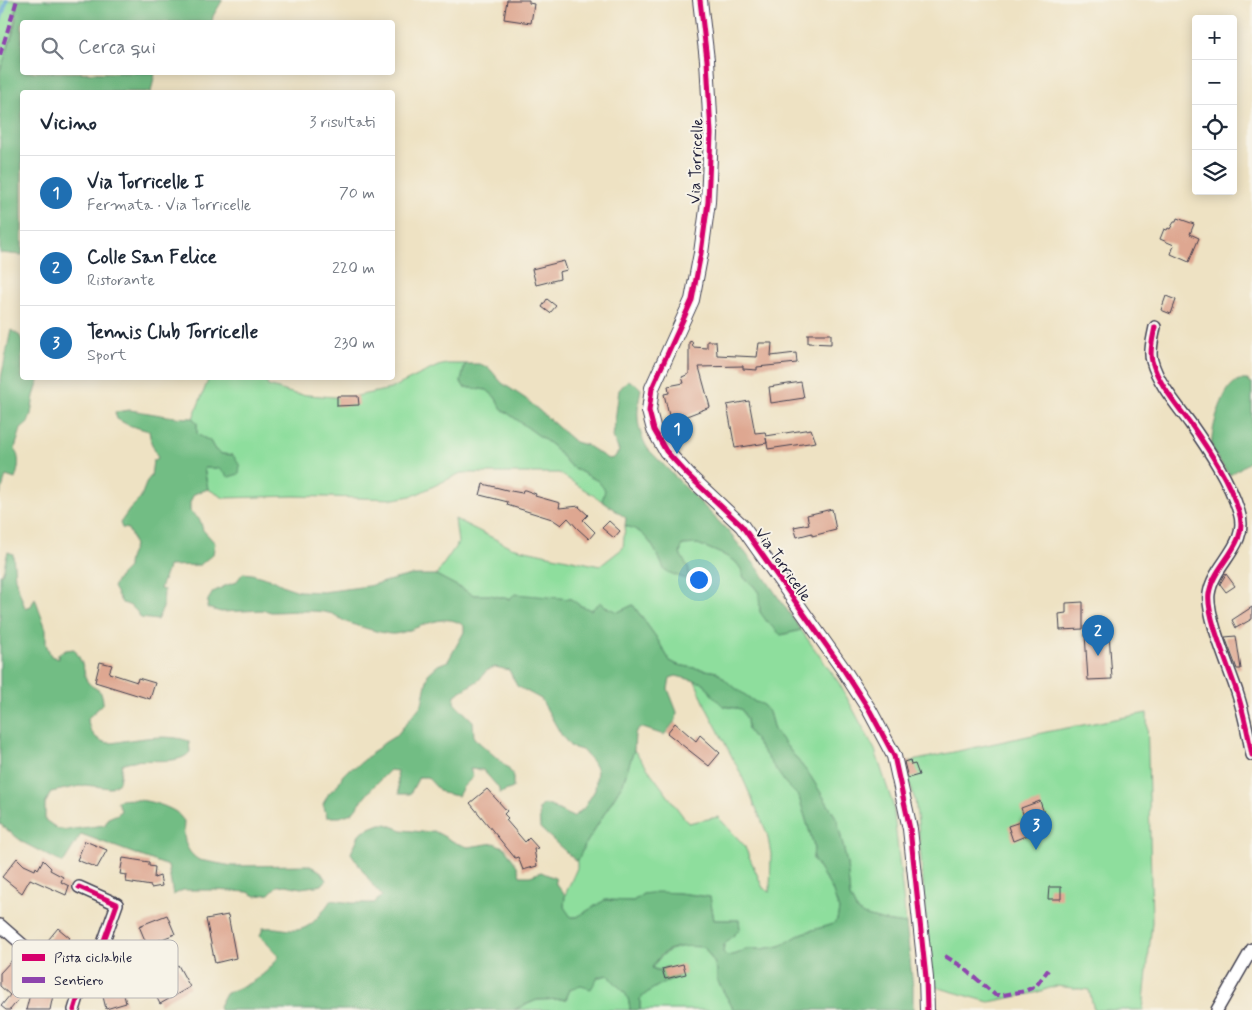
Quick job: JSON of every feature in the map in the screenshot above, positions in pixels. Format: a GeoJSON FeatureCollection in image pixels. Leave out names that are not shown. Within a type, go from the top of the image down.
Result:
{"type":"FeatureCollection","features":[{"type":"Feature","properties":{"kind":"street","name":"Via Torricelle"},"geometry":{"type":"LineString","coordinates":[[700,0],[707,60],[711,134],[708,202],[692,300],[652,388],[650,411],[654,430],[666,451],[688,475],[742,526],[843,669],[870,712],[894,756],[910,829],[926,978],[927,1010]]}},
{"type":"Feature","properties":{"kind":"street"},"geometry":{"type":"LineString","coordinates":[[1155,327],[1151,360],[1168,392],[1216,464],[1240,514],[1242,532],[1233,550],[1213,580],[1208,595],[1210,611],[1238,694],[1252,755]]}},
{"type":"Feature","properties":{"kind":"street"},"geometry":{"type":"LineString","coordinates":[[79,887],[117,904],[104,940]]}},
{"type":"Feature","properties":{"kind":"street"},"geometry":{"type":"LineString","coordinates":[[0,925],[17,940]]}},
{"type":"Feature","properties":{"kind":"street"},"geometry":{"type":"LineString","coordinates":[[1217,1010],[1252,949]]}},
{"type":"Feature","properties":{"kind":"street"},"geometry":{"type":"LineString","coordinates":[[74,1010],[78,998]]}},
{"type":"Feature","properties":{"kind":"green space"},"geometry":{"type":"Polygon","coordinates":[[[0,0],[16,0],[11,36],[0,71],[0,0]]]}},
{"type":"Feature","properties":{"kind":"green space"},"geometry":{"type":"Polygon","coordinates":[[[16,0],[222,0],[212,20],[20,20],[20,75],[155,75],[151,90],[20,90],[20,255],[0,253],[0,71],[16,19],[16,0]]]}},
{"type":"Feature","properties":{"kind":"green space"},"geometry":{"type":"Polygon","coordinates":[[[11,330],[20,336],[20,380],[39,380],[28,423],[21,429],[15,448],[18,464],[15,479],[6,476],[0,495],[0,383],[11,330]]]}},
{"type":"Feature","properties":{"kind":"green space"},"geometry":{"type":"Polygon","coordinates":[[[465,364],[461,382],[464,387],[487,390],[495,397],[502,409],[553,446],[570,466],[598,481],[606,490],[602,501],[559,473],[461,473],[415,495],[395,499],[294,496],[224,498],[208,489],[204,468],[219,468],[233,455],[222,454],[215,450],[210,441],[197,433],[197,423],[193,418],[208,380],[265,380],[268,386],[295,394],[347,398],[390,389],[438,366],[465,364]]]}},
{"type":"Feature","properties":{"kind":"green space"},"geometry":{"type":"Polygon","coordinates":[[[465,364],[480,364],[489,368],[502,383],[526,399],[575,442],[586,445],[608,459],[614,458],[619,451],[613,437],[619,390],[628,380],[637,385],[641,389],[638,405],[639,427],[648,449],[727,530],[760,571],[801,630],[781,635],[767,622],[760,612],[759,593],[744,578],[736,562],[724,555],[698,544],[682,545],[680,554],[689,569],[688,580],[665,571],[654,549],[645,537],[633,528],[625,526],[626,518],[602,501],[605,490],[598,481],[570,466],[553,446],[502,409],[495,397],[487,390],[464,387],[461,382],[465,364]]]}},
{"type":"Feature","properties":{"kind":"green space"},"geometry":{"type":"Polygon","coordinates":[[[1239,380],[1247,380],[1252,383],[1252,460],[1230,475],[1215,454],[1212,440],[1214,424],[1223,399],[1231,386],[1239,380]]]}},
{"type":"Feature","properties":{"kind":"green space"},"geometry":{"type":"Polygon","coordinates":[[[130,410],[193,418],[197,423],[197,433],[210,441],[215,450],[222,454],[233,455],[240,466],[239,474],[229,477],[218,468],[204,468],[208,489],[194,494],[190,502],[190,511],[200,520],[203,530],[215,543],[213,554],[200,565],[168,566],[160,589],[164,590],[163,608],[157,620],[141,618],[133,608],[122,603],[113,587],[128,568],[134,547],[128,529],[122,528],[120,523],[140,499],[151,476],[153,461],[158,458],[151,442],[149,431],[128,425],[117,419],[115,412],[130,410]]]}},
{"type":"Feature","properties":{"kind":"green space"},"geometry":{"type":"Polygon","coordinates":[[[455,519],[511,547],[600,566],[623,548],[625,526],[633,528],[645,537],[654,549],[665,571],[688,569],[680,554],[682,545],[698,544],[736,562],[744,578],[759,593],[760,612],[781,635],[801,630],[839,683],[875,750],[893,805],[906,924],[884,921],[863,915],[856,909],[850,897],[847,864],[837,819],[811,777],[774,730],[769,712],[762,704],[755,702],[731,685],[717,672],[678,665],[670,661],[656,637],[633,605],[618,612],[606,606],[591,610],[571,599],[509,599],[490,595],[474,595],[436,575],[458,543],[455,519]]]}},
{"type":"Feature","properties":{"kind":"green space"},"geometry":{"type":"Polygon","coordinates":[[[8,552],[13,554],[15,578],[25,608],[31,606],[35,598],[46,629],[46,644],[51,656],[59,659],[58,654],[74,649],[84,669],[88,683],[101,693],[103,704],[88,718],[90,729],[94,735],[100,740],[109,743],[156,737],[189,741],[190,752],[184,757],[122,764],[119,782],[110,788],[85,785],[51,792],[45,804],[45,820],[58,829],[66,830],[105,825],[108,818],[118,814],[121,810],[117,801],[131,799],[147,801],[163,806],[178,814],[184,821],[184,838],[187,848],[199,860],[232,866],[308,865],[320,871],[326,880],[322,885],[301,888],[286,885],[277,886],[269,894],[256,896],[248,892],[215,890],[183,890],[173,895],[168,866],[81,834],[63,863],[24,843],[0,824],[0,574],[2,574],[8,552]]]}},
{"type":"Feature","properties":{"kind":"green space"},"geometry":{"type":"Polygon","coordinates":[[[243,573],[273,580],[299,591],[323,592],[368,586],[411,575],[436,575],[474,595],[490,595],[509,599],[515,594],[571,599],[591,610],[601,602],[606,607],[618,612],[633,605],[656,637],[670,661],[678,665],[717,672],[731,685],[755,702],[762,704],[769,712],[774,730],[811,777],[837,819],[847,864],[850,897],[856,909],[863,915],[884,921],[906,924],[913,987],[913,1010],[734,1010],[717,980],[714,962],[704,947],[688,946],[674,948],[662,954],[657,960],[652,968],[658,971],[666,967],[679,970],[679,976],[644,995],[640,999],[640,1010],[630,1010],[628,998],[609,975],[598,977],[591,989],[581,986],[570,989],[566,999],[537,1000],[513,1010],[220,1010],[219,1006],[226,993],[242,987],[262,975],[279,956],[260,936],[263,928],[298,930],[314,921],[331,900],[351,903],[374,903],[382,896],[351,853],[360,833],[380,824],[386,824],[402,830],[434,831],[468,847],[494,843],[505,848],[517,866],[520,876],[530,876],[541,872],[555,878],[556,884],[565,895],[564,907],[571,917],[577,917],[605,900],[633,901],[643,894],[657,892],[710,897],[714,920],[739,920],[740,929],[724,945],[723,952],[727,956],[737,954],[746,949],[780,946],[803,933],[833,924],[837,920],[839,910],[832,889],[813,859],[814,846],[799,797],[786,784],[748,730],[747,719],[741,709],[723,706],[704,683],[676,676],[670,678],[668,689],[677,712],[676,720],[664,735],[640,727],[635,733],[634,750],[623,783],[577,862],[540,828],[539,809],[544,804],[573,817],[584,808],[595,790],[597,770],[582,750],[571,747],[562,736],[541,699],[517,686],[509,670],[495,667],[486,671],[479,680],[455,695],[454,703],[473,721],[474,738],[507,767],[513,775],[513,788],[500,793],[498,787],[483,770],[470,769],[473,777],[463,787],[458,796],[442,793],[427,777],[419,777],[410,794],[399,794],[397,771],[390,770],[352,813],[340,817],[327,817],[323,804],[329,793],[337,786],[349,769],[357,766],[384,743],[397,735],[422,704],[428,674],[438,665],[448,661],[464,632],[464,626],[456,621],[447,620],[390,634],[370,630],[346,622],[333,614],[322,612],[271,612],[264,610],[221,612],[207,608],[208,600],[213,592],[236,582],[243,573]]]}},
{"type":"Feature","properties":{"kind":"green space"},"geometry":{"type":"Polygon","coordinates":[[[695,681],[704,683],[723,706],[741,709],[747,719],[748,730],[786,783],[799,797],[814,846],[813,859],[832,889],[839,910],[837,920],[833,924],[803,933],[780,946],[746,949],[737,954],[727,956],[723,952],[724,945],[740,929],[739,920],[714,920],[710,897],[679,893],[643,894],[633,901],[605,900],[577,917],[570,917],[564,907],[565,895],[577,868],[577,862],[623,783],[634,750],[688,823],[718,817],[744,845],[763,888],[770,892],[771,854],[767,833],[740,772],[707,709],[695,681]]]}},
{"type":"Feature","properties":{"kind":"green space"},"geometry":{"type":"Polygon","coordinates":[[[1147,713],[1152,922],[1143,1010],[1094,1010],[1089,990],[1056,986],[1035,993],[989,1002],[932,986],[915,800],[903,763],[1051,731],[1147,713]]]}},
{"type":"Feature","properties":{"kind":"green space"},"geometry":{"type":"Polygon","coordinates":[[[686,946],[704,947],[714,962],[717,980],[734,1010],[640,1010],[640,999],[644,995],[679,976],[652,968],[662,955],[686,946]]]}},
{"type":"Feature","properties":{"kind":"green space"},"geometry":{"type":"Polygon","coordinates":[[[609,975],[628,998],[630,1010],[514,1010],[537,1000],[566,999],[570,990],[594,979],[609,975]]]}},
{"type":"Feature","properties":{"kind":"building"},"geometry":{"type":"Polygon","coordinates":[[[507,0],[529,0],[529,3],[534,4],[531,23],[504,19],[507,0]]]}},
{"type":"Feature","properties":{"kind":"building"},"geometry":{"type":"Polygon","coordinates":[[[1177,218],[1194,224],[1190,234],[1199,238],[1189,262],[1171,254],[1174,245],[1160,239],[1164,229],[1170,229],[1177,218]]]}},
{"type":"Feature","properties":{"kind":"building"},"geometry":{"type":"Polygon","coordinates":[[[564,261],[567,270],[559,272],[560,279],[536,285],[532,269],[564,261]]]}},
{"type":"Feature","properties":{"kind":"building"},"geometry":{"type":"Polygon","coordinates":[[[1166,296],[1176,300],[1171,314],[1161,310],[1166,296]]]}},
{"type":"Feature","properties":{"kind":"building"},"geometry":{"type":"Polygon","coordinates":[[[547,299],[556,306],[550,313],[542,307],[547,299]]]}},
{"type":"Feature","properties":{"kind":"building"},"geometry":{"type":"Polygon","coordinates":[[[808,334],[831,334],[831,344],[808,343],[808,334]]]}},
{"type":"Feature","properties":{"kind":"building"},"geometry":{"type":"Polygon","coordinates":[[[692,341],[693,347],[707,348],[707,341],[716,341],[717,355],[757,357],[759,343],[772,343],[771,356],[796,353],[797,363],[757,367],[757,370],[743,369],[743,366],[699,367],[710,407],[670,420],[664,394],[669,393],[668,386],[684,383],[682,377],[689,374],[689,342],[692,341]]]}},
{"type":"Feature","properties":{"kind":"building"},"geometry":{"type":"Polygon","coordinates":[[[801,382],[804,398],[771,403],[769,387],[801,382]]]}},
{"type":"Feature","properties":{"kind":"building"},"geometry":{"type":"Polygon","coordinates":[[[337,396],[358,396],[359,405],[337,406],[337,396]]]}},
{"type":"Feature","properties":{"kind":"building"},"geometry":{"type":"Polygon","coordinates":[[[749,401],[755,433],[765,432],[766,436],[811,429],[816,442],[768,449],[767,443],[735,448],[727,405],[749,401]]]}},
{"type":"Feature","properties":{"kind":"building"},"geometry":{"type":"Polygon","coordinates":[[[483,484],[522,493],[525,490],[536,494],[535,496],[560,503],[559,508],[580,506],[588,515],[583,520],[595,532],[589,539],[568,518],[561,525],[552,519],[507,505],[508,502],[480,495],[483,484]]]}},
{"type":"Feature","properties":{"kind":"building"},"geometry":{"type":"Polygon","coordinates":[[[832,509],[836,530],[812,536],[812,533],[797,537],[794,527],[809,524],[807,515],[832,509]]]}},
{"type":"Feature","properties":{"kind":"building"},"geometry":{"type":"Polygon","coordinates":[[[609,521],[620,531],[614,538],[602,528],[609,521]]]}},
{"type":"Feature","properties":{"kind":"building"},"geometry":{"type":"Polygon","coordinates":[[[1226,574],[1235,586],[1226,592],[1220,584],[1226,574]]]}},
{"type":"Feature","properties":{"kind":"building"},"geometry":{"type":"Polygon","coordinates":[[[1083,602],[1083,629],[1060,630],[1059,614],[1066,613],[1066,603],[1083,602]]]}},
{"type":"Feature","properties":{"kind":"building"},"geometry":{"type":"Polygon","coordinates":[[[1252,607],[1252,619],[1236,628],[1232,620],[1252,607]]]}},
{"type":"Feature","properties":{"kind":"building"},"geometry":{"type":"Polygon","coordinates":[[[1109,632],[1112,679],[1088,680],[1085,634],[1109,632]]]}},
{"type":"Feature","properties":{"kind":"building"},"geometry":{"type":"Polygon","coordinates":[[[1236,636],[1241,669],[1237,669],[1225,637],[1236,636]]]}},
{"type":"Feature","properties":{"kind":"building"},"geometry":{"type":"Polygon","coordinates":[[[100,662],[112,665],[109,673],[137,682],[138,678],[155,683],[150,699],[95,682],[100,662]]]}},
{"type":"Feature","properties":{"kind":"building"},"geometry":{"type":"Polygon","coordinates":[[[675,723],[696,741],[700,735],[720,753],[709,766],[667,733],[675,723]]]}},
{"type":"Feature","properties":{"kind":"building"},"geometry":{"type":"Polygon","coordinates":[[[910,760],[911,765],[915,764],[919,775],[908,778],[904,762],[910,760]]]}},
{"type":"Feature","properties":{"kind":"building"},"geometry":{"type":"Polygon","coordinates":[[[487,789],[507,811],[504,814],[508,818],[506,820],[525,842],[529,838],[538,848],[534,849],[537,866],[523,870],[518,857],[515,858],[470,803],[487,789]]]}},
{"type":"Feature","properties":{"kind":"building"},"geometry":{"type":"Polygon","coordinates":[[[1040,801],[1047,822],[1028,828],[1021,808],[1040,801]]]}},
{"type":"Feature","properties":{"kind":"building"},"geometry":{"type":"Polygon","coordinates":[[[1023,821],[1028,835],[1013,841],[1008,826],[1023,821]]]}},
{"type":"Feature","properties":{"kind":"building"},"geometry":{"type":"Polygon","coordinates":[[[85,841],[107,850],[97,868],[77,860],[85,841]]]}},
{"type":"Feature","properties":{"kind":"building"},"geometry":{"type":"Polygon","coordinates":[[[17,858],[24,865],[35,870],[36,867],[38,869],[43,860],[51,868],[50,870],[63,877],[61,882],[69,886],[66,895],[30,879],[22,893],[2,877],[17,858]]]}},
{"type":"Feature","properties":{"kind":"building"},"geometry":{"type":"Polygon","coordinates":[[[123,858],[149,862],[149,866],[155,867],[154,878],[160,876],[162,886],[151,888],[151,886],[126,882],[127,875],[120,874],[123,858]]]}},
{"type":"Feature","properties":{"kind":"building"},"geometry":{"type":"Polygon","coordinates":[[[1049,887],[1061,887],[1061,899],[1048,899],[1049,887]]]}},
{"type":"Feature","properties":{"kind":"building"},"geometry":{"type":"Polygon","coordinates":[[[167,915],[175,934],[160,940],[145,940],[139,926],[167,915]]]}},
{"type":"Feature","properties":{"kind":"building"},"geometry":{"type":"Polygon","coordinates":[[[228,915],[236,958],[215,963],[206,919],[228,915]]]}},
{"type":"Feature","properties":{"kind":"building"},"geometry":{"type":"Polygon","coordinates":[[[58,928],[70,938],[68,940],[48,940],[58,928]]]}},
{"type":"Feature","properties":{"kind":"building"},"geometry":{"type":"Polygon","coordinates":[[[12,960],[12,998],[20,998],[10,1010],[6,1010],[1,1006],[10,995],[0,986],[0,973],[12,960]]]}},
{"type":"Feature","properties":{"kind":"building"},"geometry":{"type":"Polygon","coordinates":[[[683,964],[686,974],[665,979],[662,969],[683,964]]]}},
{"type":"Feature","properties":{"kind":"building"},"geometry":{"type":"Polygon","coordinates":[[[178,965],[190,987],[178,994],[178,965]]]}},
{"type":"Feature","properties":{"kind":"building"},"geometry":{"type":"Polygon","coordinates":[[[29,998],[52,998],[50,1010],[26,1010],[29,998]]]}},
{"type":"Feature","properties":{"kind":"building"},"geometry":{"type":"Polygon","coordinates":[[[103,998],[125,998],[126,1003],[106,1009],[103,998]]]}},
{"type":"Feature","properties":{"kind":"building"},"geometry":{"type":"Polygon","coordinates":[[[157,998],[171,998],[160,1004],[157,998]]]}},
{"type":"Feature","properties":{"kind":"waterway"},"geometry":{"type":"LineString","coordinates":[[0,21],[7,0]]}},
{"type":"Feature","properties":{"kind":"marked path"},"geometry":{"type":"LineString","coordinates":[[0,55],[17,0]]}},
{"type":"Feature","properties":{"kind":"marked path"},"geometry":{"type":"LineString","coordinates":[[945,956],[963,967],[995,995],[1025,991],[1036,986],[1048,970]]}},
{"type":"Feature","properties":{"kind":"cycle path"},"geometry":{"type":"LineString","coordinates":[[700,0],[707,60],[711,134],[708,202],[692,300],[652,388],[649,411],[654,430],[666,451],[688,475],[742,526],[843,669],[870,711],[894,756],[910,829],[926,978],[927,1010]]}},
{"type":"Feature","properties":{"kind":"cycle path"},"geometry":{"type":"LineString","coordinates":[[1155,327],[1151,353],[1158,377],[1218,466],[1230,488],[1239,512],[1240,535],[1212,583],[1209,603],[1219,643],[1242,708],[1252,755]]}},
{"type":"Feature","properties":{"kind":"cycle path"},"geometry":{"type":"LineString","coordinates":[[79,887],[117,904],[104,940]]}},
{"type":"Feature","properties":{"kind":"cycle path"},"geometry":{"type":"LineString","coordinates":[[74,1010],[78,998]]}},
{"type":"Feature","properties":{"kind":"place","name":"Via Torricelle I"},"geometry":{"type":"Point","coordinates":[677,454]}},
{"type":"Feature","properties":{"kind":"place","name":"Colle San Felice"},"geometry":{"type":"Point","coordinates":[1098,656]}},
{"type":"Feature","properties":{"kind":"place","name":"Tennis Club Torricelle"},"geometry":{"type":"Point","coordinates":[1036,850]}}]}
